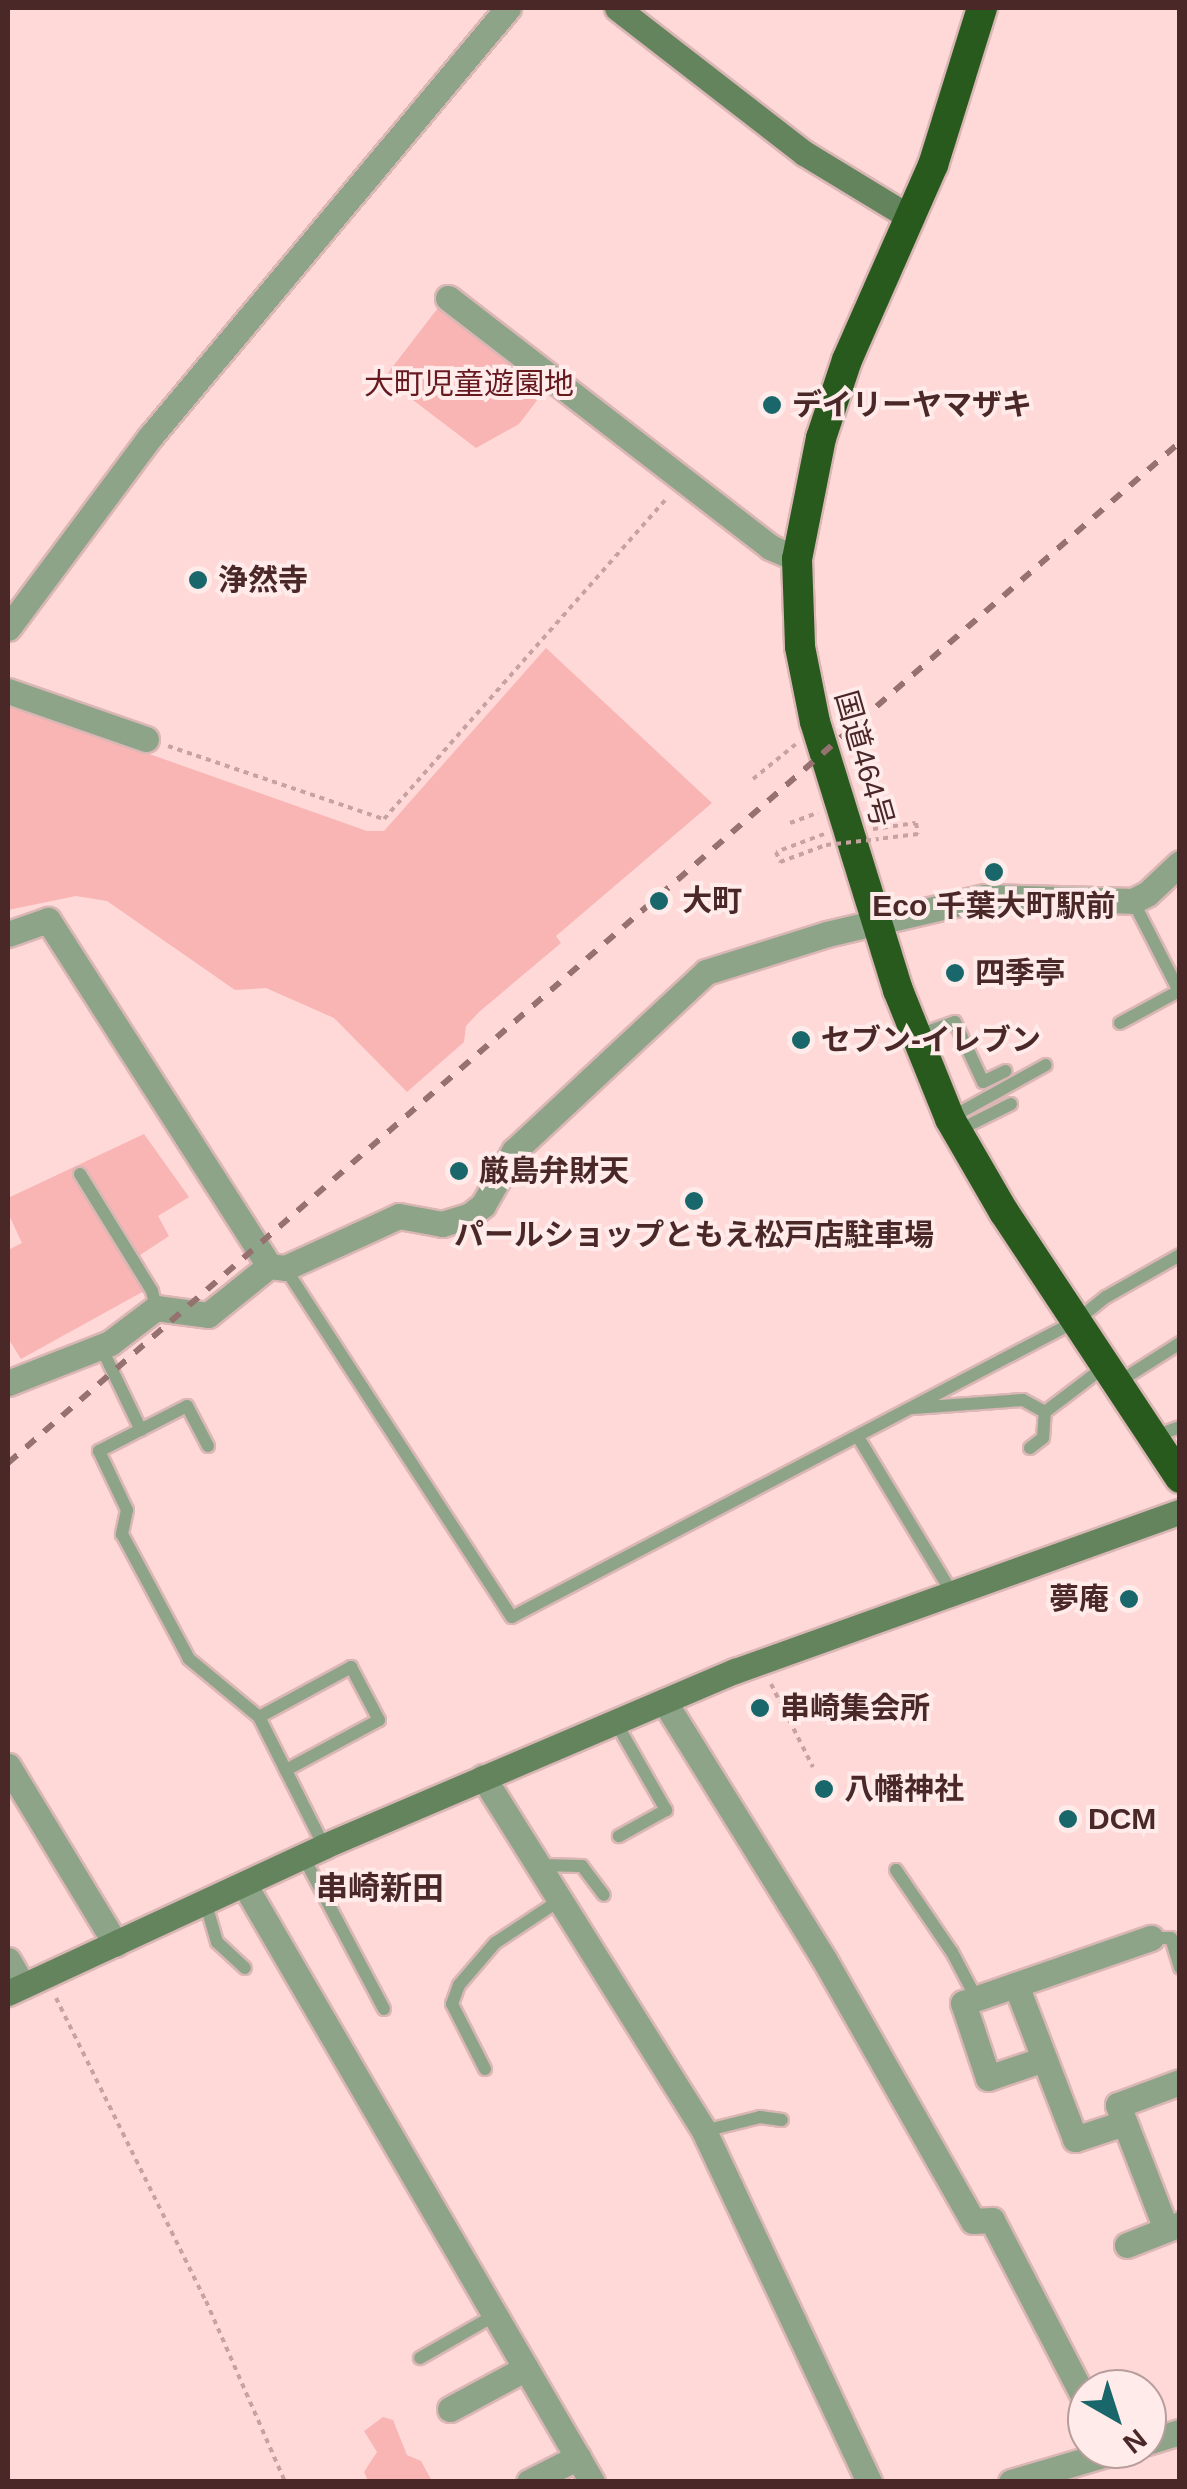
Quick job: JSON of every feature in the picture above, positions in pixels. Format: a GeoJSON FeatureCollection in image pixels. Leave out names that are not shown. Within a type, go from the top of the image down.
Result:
{"type":"FeatureCollection","features":[{"type":"Feature","properties":{"kind":"highway","name":"国道464号"},"geometry":{"type":"LineString","coordinates":[[982,8],[933,164],[847,360],[821,438],[797,559],[800,646],[815,722],[913,1037],[953,1125],[1112,1374],[1166,1432],[1180,1478]]}},
{"type":"Feature","properties":{"kind":"street"},"geometry":{"type":"LineString","coordinates":[[8,628],[150,437],[508,8]]}},
{"type":"Feature","properties":{"kind":"street"},"geometry":{"type":"LineString","coordinates":[[617,8],[804,152],[910,218]]}},
{"type":"Feature","properties":{"kind":"street"},"geometry":{"type":"LineString","coordinates":[[448,298],[770,548],[797,559]]}},
{"type":"Feature","properties":{"kind":"street"},"geometry":{"type":"LineString","coordinates":[[8,692],[146,739]]}},
{"type":"Feature","properties":{"kind":"street"},"geometry":{"type":"LineString","coordinates":[[8,1381],[102,1346],[156,1308],[208,1315],[277,1267],[400,1216],[442,1224],[470,1216],[482,1205],[514,1151],[688,984],[706,972],[801,941],[985,897],[1132,900],[1148,894],[1180,863]]}},
{"type":"Feature","properties":{"kind":"street"},"geometry":{"type":"LineString","coordinates":[[8,934],[48,920],[277,1267]]}},
{"type":"Feature","properties":{"kind":"street"},"geometry":{"type":"LineString","coordinates":[[8,1960],[25,1985],[313,1851],[664,1701],[760,1662],[862,1629],[951,1591],[1180,1512]]}},
{"type":"Feature","properties":{"kind":"street"},"geometry":{"type":"LineString","coordinates":[[664,1701],[824,1958],[973,2221],[992,2220],[1070,2369]]}},
{"type":"Feature","properties":{"kind":"street"},"geometry":{"type":"LineString","coordinates":[[8,1766],[116,1944]]}},
{"type":"Feature","properties":{"kind":"street"},"geometry":{"type":"LineString","coordinates":[[483,1777],[704,2131],[868,2482]]}},
{"type":"Feature","properties":{"kind":"street"},"geometry":{"type":"LineString","coordinates":[[244,1884],[592,2482]]}},
{"type":"Feature","properties":{"kind":"street"},"geometry":{"type":"LineString","coordinates":[[1044,2059],[988,2078],[963,2002],[1151,1938]]}},
{"type":"Feature","properties":{"kind":"street"},"geometry":{"type":"LineString","coordinates":[[1016,1985],[1075,2139],[1124,2123]]}},
{"type":"Feature","properties":{"kind":"street"},"geometry":{"type":"LineString","coordinates":[[1126,2245],[1173,2226],[1118,2105],[1180,2082]]}},
{"type":"Feature","properties":{"kind":"street"},"geometry":{"type":"LineString","coordinates":[[450,2408],[526,2368]]}},
{"type":"Feature","properties":{"kind":"street"},"geometry":{"type":"LineString","coordinates":[[529,2482],[578,2458]]}},
{"type":"Feature","properties":{"kind":"street"},"geometry":{"type":"LineString","coordinates":[[1012,2482],[1067,2465]]}},
{"type":"Feature","properties":{"kind":"lane"},"geometry":{"type":"LineString","coordinates":[[1120,1023],[1180,991],[1132,900]]}},
{"type":"Feature","properties":{"kind":"lane"},"geometry":{"type":"LineString","coordinates":[[913,1037],[955,1022],[983,1082],[1006,1071]]}},
{"type":"Feature","properties":{"kind":"lane"},"geometry":{"type":"LineString","coordinates":[[953,1125],[1046,1065]]}},
{"type":"Feature","properties":{"kind":"lane"},"geometry":{"type":"LineString","coordinates":[[953,1125],[1010,1104]]}},
{"type":"Feature","properties":{"kind":"lane"},"geometry":{"type":"LineString","coordinates":[[80,1174],[152,1291],[156,1308]]}},
{"type":"Feature","properties":{"kind":"lane"},"geometry":{"type":"LineString","coordinates":[[277,1267],[512,1617],[1076,1321],[1106,1297],[1180,1255]]}},
{"type":"Feature","properties":{"kind":"lane"},"geometry":{"type":"LineString","coordinates":[[1046,1412],[1112,1374],[1180,1343]]}},
{"type":"Feature","properties":{"kind":"lane"},"geometry":{"type":"LineString","coordinates":[[102,1346],[141,1430]]}},
{"type":"Feature","properties":{"kind":"lane"},"geometry":{"type":"LineString","coordinates":[[906,1408],[1023,1400],[1046,1412]]}},
{"type":"Feature","properties":{"kind":"lane"},"geometry":{"type":"LineString","coordinates":[[208,1446],[187,1406],[99,1451],[127,1510],[122,1534],[189,1659],[258,1717],[286,1770],[313,1851],[384,2008]]}},
{"type":"Feature","properties":{"kind":"lane"},"geometry":{"type":"LineString","coordinates":[[1030,1448],[1043,1438],[1046,1412]]}},
{"type":"Feature","properties":{"kind":"lane"},"geometry":{"type":"LineString","coordinates":[[858,1437],[951,1591]]}},
{"type":"Feature","properties":{"kind":"lane"},"geometry":{"type":"LineString","coordinates":[[258,1717],[350,1667],[379,1720],[286,1770]]}},
{"type":"Feature","properties":{"kind":"lane"},"geometry":{"type":"LineString","coordinates":[[615,1722],[666,1810],[620,1836]]}},
{"type":"Feature","properties":{"kind":"lane"},"geometry":{"type":"LineString","coordinates":[[538,1865],[582,1866],[604,1895]]}},
{"type":"Feature","properties":{"kind":"lane"},"geometry":{"type":"LineString","coordinates":[[896,1870],[952,1952],[976,1998]]}},
{"type":"Feature","properties":{"kind":"lane"},"geometry":{"type":"LineString","coordinates":[[485,2068],[452,2004],[459,1985],[495,1943],[560,1900]]}},
{"type":"Feature","properties":{"kind":"lane"},"geometry":{"type":"LineString","coordinates":[[205,1902],[217,1942],[245,1968]]}},
{"type":"Feature","properties":{"kind":"lane"},"geometry":{"type":"LineString","coordinates":[[1151,1938],[1171,1938],[1180,1968]]}},
{"type":"Feature","properties":{"kind":"lane"},"geometry":{"type":"LineString","coordinates":[[704,2131],[760,2118],[782,2120]]}},
{"type":"Feature","properties":{"kind":"lane"},"geometry":{"type":"LineString","coordinates":[[420,2358],[494,2314]]}},
{"type":"Feature","properties":{"kind":"path"},"geometry":{"type":"LineString","coordinates":[[146,739],[384,819],[683,480]]}},
{"type":"Feature","properties":{"kind":"path"},"geometry":{"type":"LineString","coordinates":[[754,779],[800,740]]}},
{"type":"Feature","properties":{"kind":"path"},"geometry":{"type":"LineString","coordinates":[[790,823],[821,812]]}},
{"type":"Feature","properties":{"kind":"path"},"geometry":{"type":"LineString","coordinates":[[827,832],[776,852],[780,862],[826,846],[918,834],[916,823],[868,830]]}},
{"type":"Feature","properties":{"kind":"path"},"geometry":{"type":"LineString","coordinates":[[760,1662],[813,1767]]}},
{"type":"Feature","properties":{"kind":"path"},"geometry":{"type":"LineString","coordinates":[[25,1985],[206,2301],[285,2482]]}},
{"type":"Feature","properties":{"kind":"green space","name":"大町児童遊園地"},"geometry":{"type":"Polygon","coordinates":[[[441,304],[548,386],[519,424],[476,448],[384,378],[441,304]]]}},
{"type":"Feature","properties":{"kind":"green space"},"geometry":{"type":"Polygon","coordinates":[[[546,648],[712,803],[556,936],[561,943],[479,1012],[466,1026],[464,1042],[407,1092],[334,1018],[266,988],[235,990],[107,901],[76,896],[8,910],[8,704],[367,831],[384,831],[546,648]]]}},
{"type":"Feature","properties":{"kind":"green space"},"geometry":{"type":"Polygon","coordinates":[[[144,1134],[189,1197],[158,1216],[169,1236],[128,1263],[144,1291],[21,1359],[8,1338],[8,1250],[22,1243],[8,1213],[8,1198],[144,1134]]]}},
{"type":"Feature","properties":{"kind":"green space"},"geometry":{"type":"Polygon","coordinates":[[[383,2417],[393,2420],[407,2455],[421,2461],[432,2481],[368,2481],[364,2472],[377,2452],[364,2431],[383,2417]]]}},
{"type":"Feature","properties":{"kind":"railway"},"geometry":{"type":"LineString","coordinates":[[8,1463],[1180,442]]}},
{"type":"Feature","properties":{"kind":"place","name":"デイリーヤマザキ"},"geometry":{"type":"Point","coordinates":[772,405]}},
{"type":"Feature","properties":{"kind":"place","name":"浄然寺"},"geometry":{"type":"Point","coordinates":[198,580]}},
{"type":"Feature","properties":{"kind":"place","name":"Eco 千葉大町駅前"},"geometry":{"type":"Point","coordinates":[994,872]}},
{"type":"Feature","properties":{"kind":"place","name":"大町"},"geometry":{"type":"Point","coordinates":[659,901]}},
{"type":"Feature","properties":{"kind":"place","name":"四季亭"},"geometry":{"type":"Point","coordinates":[955,973]}},
{"type":"Feature","properties":{"kind":"place","name":"セブン-イレブン"},"geometry":{"type":"Point","coordinates":[801,1040]}},
{"type":"Feature","properties":{"kind":"place","name":"厳島弁財天"},"geometry":{"type":"Point","coordinates":[459,1171]}},
{"type":"Feature","properties":{"kind":"place","name":"パールショップともえ松戸店駐車場"},"geometry":{"type":"Point","coordinates":[694,1201]}},
{"type":"Feature","properties":{"kind":"place","name":"夢庵"},"geometry":{"type":"Point","coordinates":[1129,1599]}},
{"type":"Feature","properties":{"kind":"place","name":"串崎集会所"},"geometry":{"type":"Point","coordinates":[760,1708]}},
{"type":"Feature","properties":{"kind":"place","name":"八幡神社"},"geometry":{"type":"Point","coordinates":[824,1789]}},
{"type":"Feature","properties":{"kind":"place","name":"DCM"},"geometry":{"type":"Point","coordinates":[1068,1819]}},
{"type":"Feature","properties":{"kind":"district","name":"串崎新田"},"geometry":{"type":"Point","coordinates":[380,1888]}}]}
